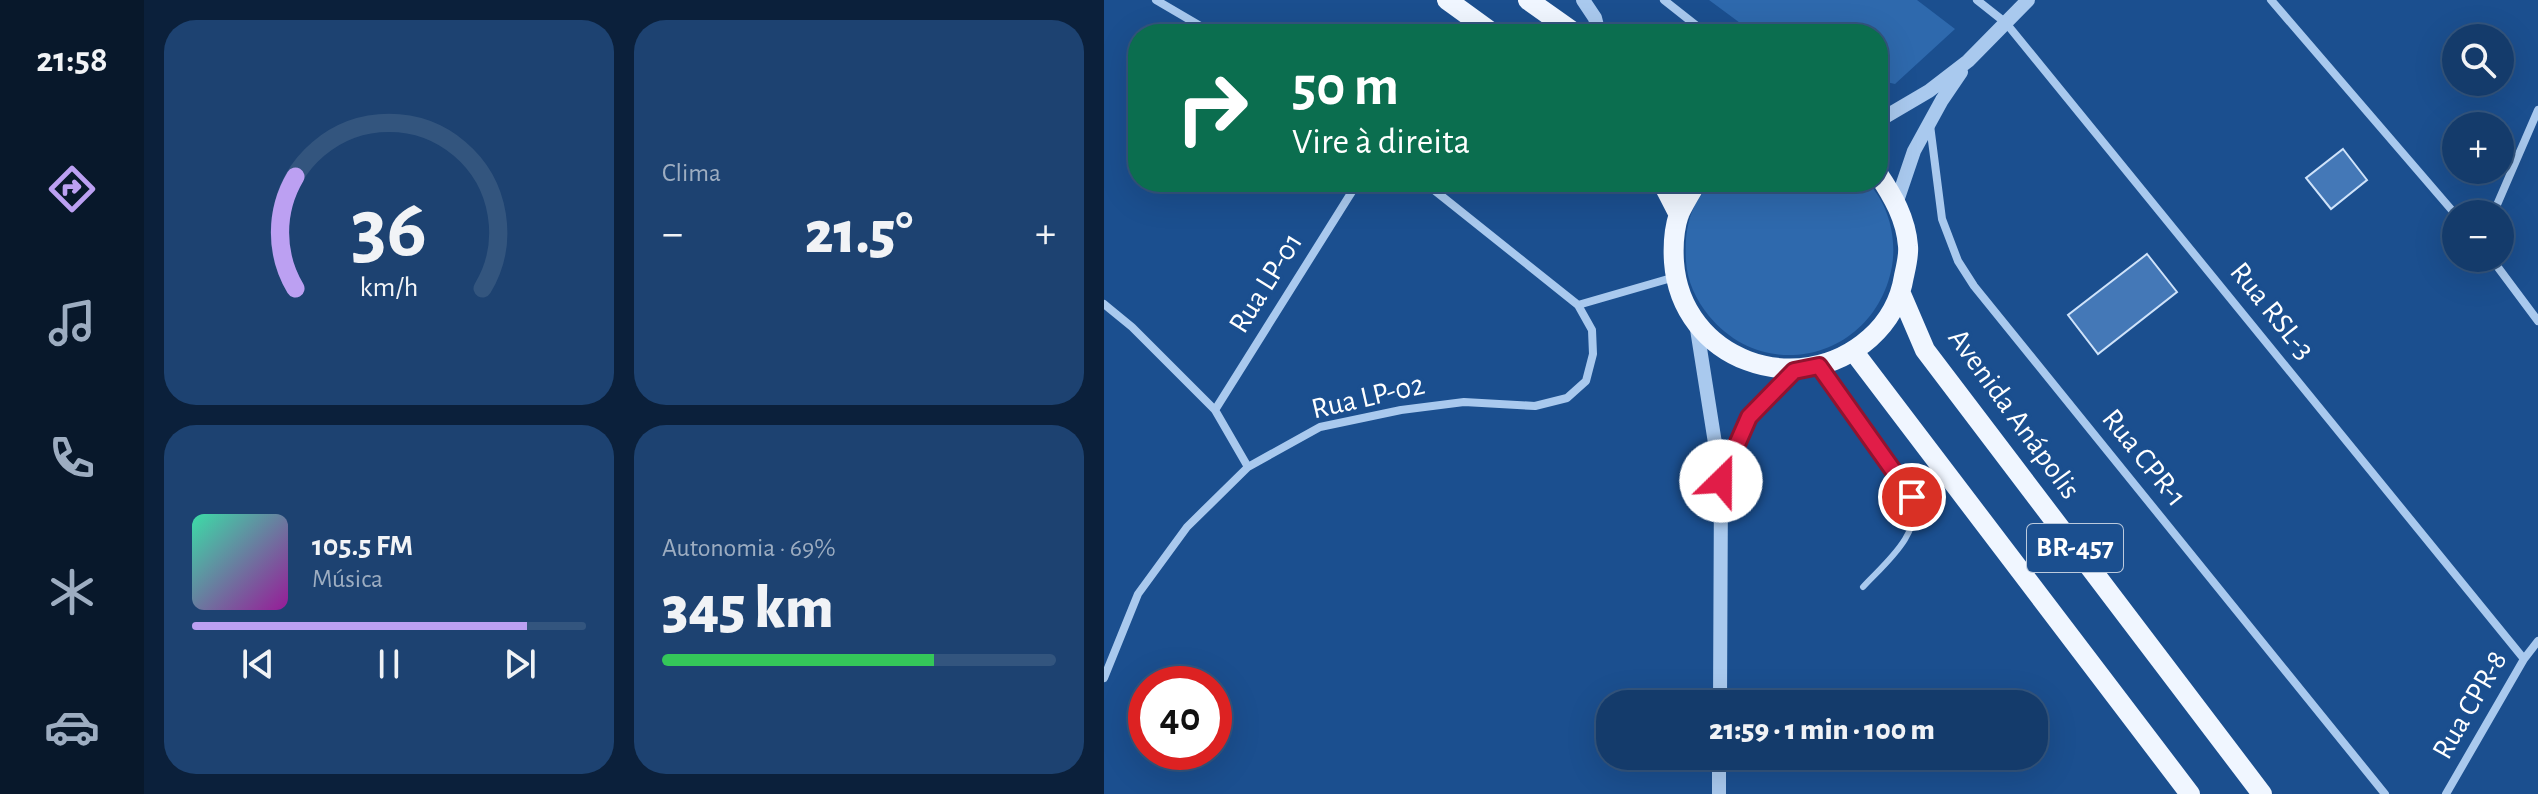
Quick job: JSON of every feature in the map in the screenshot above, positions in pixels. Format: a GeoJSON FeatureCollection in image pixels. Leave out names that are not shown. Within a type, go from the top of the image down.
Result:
{"type":"FeatureCollection","features":[{"type":"Feature","properties":{"kind":"main road"},"geometry":{"type":"LineString","coordinates":[[1447,0],[1480,24]]}},
{"type":"Feature","properties":{"kind":"main road"},"geometry":{"type":"LineString","coordinates":[[1528,0],[1562,24]]}},
{"type":"Feature","properties":{"kind":"main road"},"geometry":{"type":"LineString","coordinates":[[1692,192],[1679,215],[1673,245],[1675,276],[1683,300],[1696,322],[1723,349],[1757,365],[1794,371],[1819,366],[1854,352],[1883,327],[1901,294],[1909,247],[1897,201],[1888,188]]}},
{"type":"Feature","properties":{"kind":"main road"},"geometry":{"type":"LineString","coordinates":[[1667,192],[1679,215]]}},
{"type":"Feature","properties":{"kind":"main road","name":"Avenida Anápolis"},"geometry":{"type":"LineString","coordinates":[[1901,294],[1925,350],[2262,794]]}},
{"type":"Feature","properties":{"kind":"main road","name":"BR-457"},"geometry":{"type":"LineString","coordinates":[[1854,352],[2190,794]]}},
{"type":"Feature","properties":{"kind":"street"},"geometry":{"type":"LineString","coordinates":[[1156,0],[1197,24]]}},
{"type":"Feature","properties":{"kind":"street"},"geometry":{"type":"LineString","coordinates":[[1583,0],[1596,24]]}},
{"type":"Feature","properties":{"kind":"street"},"geometry":{"type":"LineString","coordinates":[[1664,0],[1694,24]]}},
{"type":"Feature","properties":{"kind":"street","name":"Rua RSL-3"},"geometry":{"type":"LineString","coordinates":[[1977,0],[2006,23],[2524,659]]}},
{"type":"Feature","properties":{"kind":"street"},"geometry":{"type":"LineString","coordinates":[[1888,109],[1929,91],[1968,61],[2028,0]]}},
{"type":"Feature","properties":{"kind":"street"},"geometry":{"type":"LineString","coordinates":[[2271,0],[2443,200]]}},
{"type":"Feature","properties":{"kind":"street"},"geometry":{"type":"LineString","coordinates":[[1897,201],[1914,151],[1968,61]]}},
{"type":"Feature","properties":{"kind":"street"},"geometry":{"type":"LineString","coordinates":[[2499,200],[2538,110]]}},
{"type":"Feature","properties":{"kind":"street","name":"Rua CPR-1"},"geometry":{"type":"LineString","coordinates":[[1930,121],[1942,219],[1958,261],[1974,286],[2385,794]]}},
{"type":"Feature","properties":{"kind":"street","name":"Rua LP-01"},"geometry":{"type":"LineString","coordinates":[[1215,410],[1352,192]]}},
{"type":"Feature","properties":{"kind":"street"},"geometry":{"type":"LineString","coordinates":[[1437,192],[1578,305],[1675,276]]}},
{"type":"Feature","properties":{"kind":"street"},"geometry":{"type":"LineString","coordinates":[[2501,272],[2538,321]]}},
{"type":"Feature","properties":{"kind":"street"},"geometry":{"type":"LineString","coordinates":[[1104,304],[1132,327],[1215,410],[1248,467]]}},
{"type":"Feature","properties":{"kind":"street","name":"Rua LP-02"},"geometry":{"type":"LineString","coordinates":[[1104,678],[1138,594],[1187,527],[1248,467],[1320,427],[1333,424],[1401,410],[1464,402],[1535,406],[1567,398],[1586,381],[1593,354],[1592,330],[1578,305]]}},
{"type":"Feature","properties":{"kind":"street"},"geometry":{"type":"LineString","coordinates":[[1696,322],[1721,481],[1720,690]]}},
{"type":"Feature","properties":{"kind":"street"},"geometry":{"type":"LineString","coordinates":[[1721,481],[1749,417],[1794,371]]}},
{"type":"Feature","properties":{"kind":"street","name":"Rua CPR-8"},"geometry":{"type":"LineString","coordinates":[[2446,794],[2524,659],[2538,641]]}},
{"type":"Feature","properties":{"kind":"street"},"geometry":{"type":"LineString","coordinates":[[1719,770],[1719,794]]}},
{"type":"Feature","properties":{"kind":"lane"},"geometry":{"type":"LineString","coordinates":[[1819,366],[1912,497],[1915,507],[1913,521],[1899,550],[1863,587]]}},
{"type":"Feature","properties":{"kind":"shaded area"},"geometry":{"type":"Polygon","coordinates":[[[1709,0],[1917,0],[1955,29],[1895,84],[1888,82],[1888,24],[1741,24],[1709,0]]]}},
{"type":"Feature","properties":{"kind":"shaded area"},"geometry":{"type":"Polygon","coordinates":[[[1704,192],[1875,192],[1889,221],[1893,243],[1892,266],[1882,297],[1865,322],[1843,340],[1817,351],[1789,355],[1760,351],[1733,338],[1704,310],[1688,276],[1686,240],[1689,220],[1704,192]]]}},
{"type":"Feature","properties":{"kind":"building"},"geometry":{"type":"Polygon","coordinates":[[[2343,149],[2367,180],[2331,209],[2306,178],[2343,149]]]}},
{"type":"Feature","properties":{"kind":"building"},"geometry":{"type":"Polygon","coordinates":[[[2147,254],[2177,292],[2098,354],[2068,315],[2147,254]]]}},
{"type":"Feature","properties":{"kind":"route"},"geometry":{"type":"LineString","coordinates":[[1721,481],[1749,417],[1794,371],[1819,366],[1912,497]]}}]}
